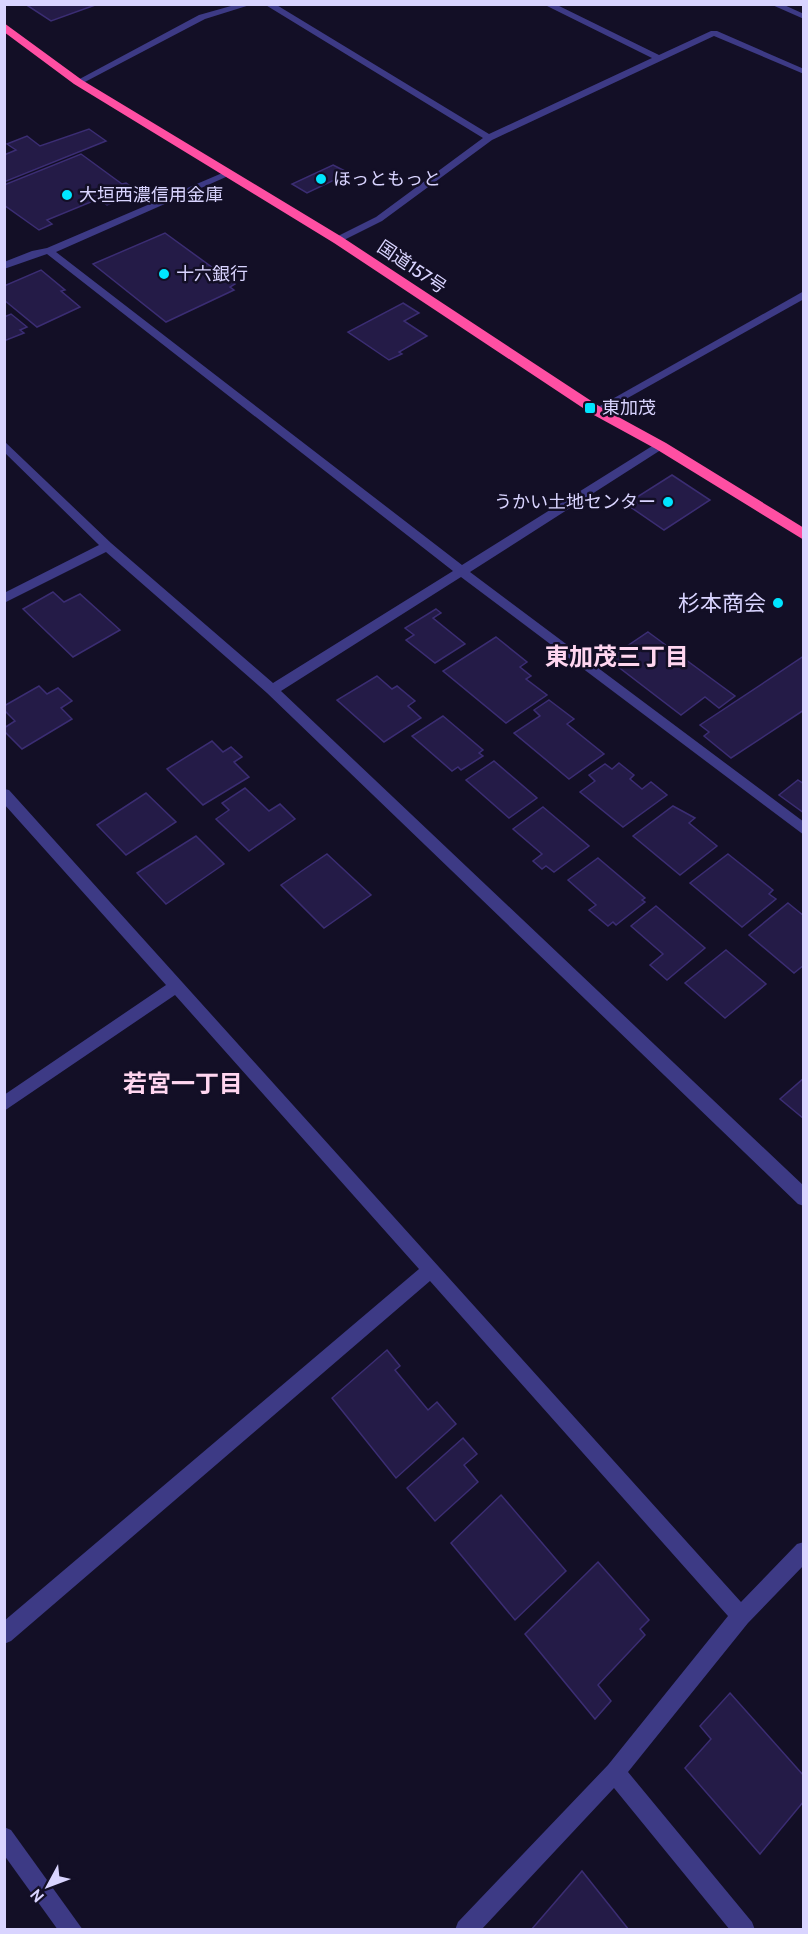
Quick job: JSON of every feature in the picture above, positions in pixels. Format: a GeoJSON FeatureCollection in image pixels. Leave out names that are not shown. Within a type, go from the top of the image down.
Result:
{"type":"FeatureCollection","features":[{"type":"Feature","properties":{"kind":"highway","name":"国道157号"},"geometry":{"type":"LineString","coordinates":[[4,26],[17,39],[78,82],[338,240],[597,411],[662,446],[804,535]]}},
{"type":"Feature","properties":{"kind":"street"},"geometry":{"type":"LineString","coordinates":[[78,82],[202,17],[249,4]]}},
{"type":"Feature","properties":{"kind":"street"},"geometry":{"type":"LineString","coordinates":[[268,4],[489,138]]}},
{"type":"Feature","properties":{"kind":"street"},"geometry":{"type":"LineString","coordinates":[[547,4],[659,58]]}},
{"type":"Feature","properties":{"kind":"street"},"geometry":{"type":"LineString","coordinates":[[774,4],[804,17]]}},
{"type":"Feature","properties":{"kind":"street"},"geometry":{"type":"LineString","coordinates":[[338,240],[378,219],[489,138],[714,33],[804,72]]}},
{"type":"Feature","properties":{"kind":"street"},"geometry":{"type":"LineString","coordinates":[[4,267],[36,253],[49,251],[230,173]]}},
{"type":"Feature","properties":{"kind":"street"},"geometry":{"type":"LineString","coordinates":[[49,251],[461,571],[804,830]]}},
{"type":"Feature","properties":{"kind":"street"},"geometry":{"type":"LineString","coordinates":[[597,411],[804,294]]}},
{"type":"Feature","properties":{"kind":"street"},"geometry":{"type":"LineString","coordinates":[[4,445],[107,546],[272,690],[804,1198]]}},
{"type":"Feature","properties":{"kind":"street"},"geometry":{"type":"LineString","coordinates":[[272,690],[662,446]]}},
{"type":"Feature","properties":{"kind":"street"},"geometry":{"type":"LineString","coordinates":[[4,599],[107,546]]}},
{"type":"Feature","properties":{"kind":"street"},"geometry":{"type":"LineString","coordinates":[[4,794],[741,1616]]}},
{"type":"Feature","properties":{"kind":"street"},"geometry":{"type":"LineString","coordinates":[[4,1104],[177,985]]}},
{"type":"Feature","properties":{"kind":"street"},"geometry":{"type":"LineString","coordinates":[[4,1634],[430,1270]]}},
{"type":"Feature","properties":{"kind":"street"},"geometry":{"type":"LineString","coordinates":[[466,1929],[615,1772],[741,1616],[804,1551]]}},
{"type":"Feature","properties":{"kind":"street"},"geometry":{"type":"LineString","coordinates":[[615,1772],[744,1929]]}},
{"type":"Feature","properties":{"kind":"street"},"geometry":{"type":"LineString","coordinates":[[4,1837],[72,1929]]}},
{"type":"Feature","properties":{"kind":"building"},"geometry":{"type":"Polygon","coordinates":[[[25,4],[98,4],[51,21],[25,4]]]}},
{"type":"Feature","properties":{"kind":"building"},"geometry":{"type":"Polygon","coordinates":[[[89,129],[106,141],[4,182],[4,155],[16,150],[7,144],[27,136],[40,146],[89,129]]]}},
{"type":"Feature","properties":{"kind":"building","name":"大垣西濃信用金庫"},"geometry":{"type":"Polygon","coordinates":[[[81,154],[122,184],[126,183],[139,192],[107,205],[98,199],[47,220],[52,224],[39,230],[4,205],[4,185],[81,154]]]}},
{"type":"Feature","properties":{"kind":"building","name":"ほっともっと"},"geometry":{"type":"Polygon","coordinates":[[[333,165],[349,173],[307,193],[292,184],[333,165]]]}},
{"type":"Feature","properties":{"kind":"building","name":"十六銀行"},"geometry":{"type":"Polygon","coordinates":[[[165,233],[235,284],[230,287],[234,290],[166,322],[93,264],[165,233]]]}},
{"type":"Feature","properties":{"kind":"building"},"geometry":{"type":"Polygon","coordinates":[[[41,270],[65,290],[61,291],[80,307],[37,327],[4,300],[4,286],[41,270]]]}},
{"type":"Feature","properties":{"kind":"building"},"geometry":{"type":"Polygon","coordinates":[[[403,303],[419,313],[404,321],[427,336],[399,352],[402,354],[389,360],[348,332],[403,303]]]}},
{"type":"Feature","properties":{"kind":"building"},"geometry":{"type":"Polygon","coordinates":[[[11,314],[27,327],[20,330],[24,333],[4,341],[4,317],[11,314]]]}},
{"type":"Feature","properties":{"kind":"building","name":"うかい土地センター"},"geometry":{"type":"Polygon","coordinates":[[[672,475],[710,500],[664,530],[626,504],[672,475]]]}},
{"type":"Feature","properties":{"kind":"building"},"geometry":{"type":"Polygon","coordinates":[[[53,592],[64,602],[80,594],[120,630],[73,657],[23,609],[53,592]]]}},
{"type":"Feature","properties":{"kind":"building"},"geometry":{"type":"Polygon","coordinates":[[[436,609],[441,613],[433,618],[465,644],[435,663],[406,640],[414,635],[405,628],[436,609]]]}},
{"type":"Feature","properties":{"kind":"building"},"geometry":{"type":"Polygon","coordinates":[[[648,632],[735,696],[719,708],[705,697],[681,715],[608,659],[648,632]]]}},
{"type":"Feature","properties":{"kind":"building"},"geometry":{"type":"Polygon","coordinates":[[[496,637],[527,662],[520,667],[531,676],[526,679],[547,695],[506,723],[443,671],[496,637]]]}},
{"type":"Feature","properties":{"kind":"building"},"geometry":{"type":"Polygon","coordinates":[[[804,656],[804,710],[731,758],[704,736],[709,732],[700,725],[804,656]]]}},
{"type":"Feature","properties":{"kind":"building"},"geometry":{"type":"Polygon","coordinates":[[[377,676],[392,689],[397,686],[415,701],[408,706],[421,718],[384,742],[337,700],[377,676]]]}},
{"type":"Feature","properties":{"kind":"building"},"geometry":{"type":"Polygon","coordinates":[[[39,686],[47,694],[58,688],[72,701],[61,708],[72,719],[22,749],[4,731],[4,728],[15,721],[4,710],[4,706],[39,686]]]}},
{"type":"Feature","properties":{"kind":"building"},"geometry":{"type":"Polygon","coordinates":[[[549,700],[574,719],[567,724],[604,754],[569,779],[514,733],[540,716],[534,710],[549,700]]]}},
{"type":"Feature","properties":{"kind":"building"},"geometry":{"type":"Polygon","coordinates":[[[443,716],[483,750],[479,753],[483,756],[461,770],[458,767],[452,771],[412,736],[443,716]]]}},
{"type":"Feature","properties":{"kind":"building"},"geometry":{"type":"Polygon","coordinates":[[[212,741],[223,752],[231,747],[242,757],[234,762],[249,777],[203,805],[167,769],[212,741]]]}},
{"type":"Feature","properties":{"kind":"building"},"geometry":{"type":"Polygon","coordinates":[[[494,761],[537,798],[509,818],[466,780],[494,761]]]}},
{"type":"Feature","properties":{"kind":"building"},"geometry":{"type":"Polygon","coordinates":[[[619,763],[634,775],[630,779],[642,789],[651,782],[667,795],[623,827],[580,792],[595,781],[589,775],[605,764],[612,769],[619,763]]]}},
{"type":"Feature","properties":{"kind":"building"},"geometry":{"type":"Polygon","coordinates":[[[798,780],[804,784],[804,813],[779,795],[798,780]]]}},
{"type":"Feature","properties":{"kind":"building"},"geometry":{"type":"Polygon","coordinates":[[[245,788],[269,811],[280,804],[295,819],[249,851],[216,819],[229,810],[222,803],[245,788]]]}},
{"type":"Feature","properties":{"kind":"building"},"geometry":{"type":"Polygon","coordinates":[[[146,793],[176,822],[126,855],[97,825],[146,793]]]}},
{"type":"Feature","properties":{"kind":"building"},"geometry":{"type":"Polygon","coordinates":[[[673,806],[695,818],[689,823],[717,846],[680,875],[633,836],[673,806]]]}},
{"type":"Feature","properties":{"kind":"building"},"geometry":{"type":"Polygon","coordinates":[[[543,807],[589,846],[554,872],[546,866],[542,869],[533,861],[542,854],[513,829],[543,807]]]}},
{"type":"Feature","properties":{"kind":"building"},"geometry":{"type":"Polygon","coordinates":[[[196,836],[224,864],[166,904],[137,873],[196,836]]]}},
{"type":"Feature","properties":{"kind":"building"},"geometry":{"type":"Polygon","coordinates":[[[327,854],[371,895],[324,928],[281,885],[327,854]]]}},
{"type":"Feature","properties":{"kind":"building"},"geometry":{"type":"Polygon","coordinates":[[[728,854],[773,890],[769,894],[776,899],[742,927],[690,883],[728,854]]]}},
{"type":"Feature","properties":{"kind":"building"},"geometry":{"type":"Polygon","coordinates":[[[598,858],[645,898],[642,900],[645,902],[616,925],[613,922],[608,926],[589,910],[596,905],[568,880],[598,858]]]}},
{"type":"Feature","properties":{"kind":"building"},"geometry":{"type":"Polygon","coordinates":[[[788,903],[804,916],[804,965],[794,973],[749,935],[788,903]]]}},
{"type":"Feature","properties":{"kind":"building"},"geometry":{"type":"Polygon","coordinates":[[[656,906],[705,948],[667,980],[650,965],[663,954],[631,926],[656,906]]]}},
{"type":"Feature","properties":{"kind":"building"},"geometry":{"type":"Polygon","coordinates":[[[726,950],[766,984],[725,1018],[685,983],[726,950]]]}},
{"type":"Feature","properties":{"kind":"building"},"geometry":{"type":"Polygon","coordinates":[[[804,1078],[804,1119],[780,1099],[804,1078]]]}},
{"type":"Feature","properties":{"kind":"building"},"geometry":{"type":"Polygon","coordinates":[[[387,1350],[400,1366],[395,1370],[428,1410],[437,1402],[456,1424],[396,1478],[332,1398],[387,1350]]]}},
{"type":"Feature","properties":{"kind":"building"},"geometry":{"type":"Polygon","coordinates":[[[463,1438],[477,1454],[464,1465],[478,1482],[435,1521],[407,1488],[463,1438]]]}},
{"type":"Feature","properties":{"kind":"building"},"geometry":{"type":"Polygon","coordinates":[[[501,1495],[566,1571],[515,1620],[451,1543],[501,1495]]]}},
{"type":"Feature","properties":{"kind":"building"},"geometry":{"type":"Polygon","coordinates":[[[598,1562],[649,1620],[640,1629],[645,1635],[598,1685],[611,1701],[595,1719],[525,1634],[598,1562]]]}},
{"type":"Feature","properties":{"kind":"building"},"geometry":{"type":"Polygon","coordinates":[[[730,1693],[804,1776],[804,1801],[760,1854],[685,1768],[711,1739],[700,1726],[730,1693]]]}},
{"type":"Feature","properties":{"kind":"building"},"geometry":{"type":"Polygon","coordinates":[[[582,1871],[629,1930],[531,1930],[582,1871]]]}},
{"type":"Feature","properties":{"kind":"place","name":"ほっともっと"},"geometry":{"type":"Point","coordinates":[321,179]}},
{"type":"Feature","properties":{"kind":"place","name":"大垣西濃信用金庫"},"geometry":{"type":"Point","coordinates":[67,195]}},
{"type":"Feature","properties":{"kind":"place","name":"十六銀行"},"geometry":{"type":"Point","coordinates":[164,274]}},
{"type":"Feature","properties":{"kind":"place","name":"東加茂"},"geometry":{"type":"Point","coordinates":[590,408]}},
{"type":"Feature","properties":{"kind":"place","name":"うかい土地センター"},"geometry":{"type":"Point","coordinates":[668,502]}},
{"type":"Feature","properties":{"kind":"place","name":"杉本商会"},"geometry":{"type":"Point","coordinates":[778,603]}},
{"type":"Feature","properties":{"kind":"district","name":"東加茂三丁目"},"geometry":{"type":"Point","coordinates":[617,657]}},
{"type":"Feature","properties":{"kind":"district","name":"若宮一丁目"},"geometry":{"type":"Point","coordinates":[183,1084]}}]}
